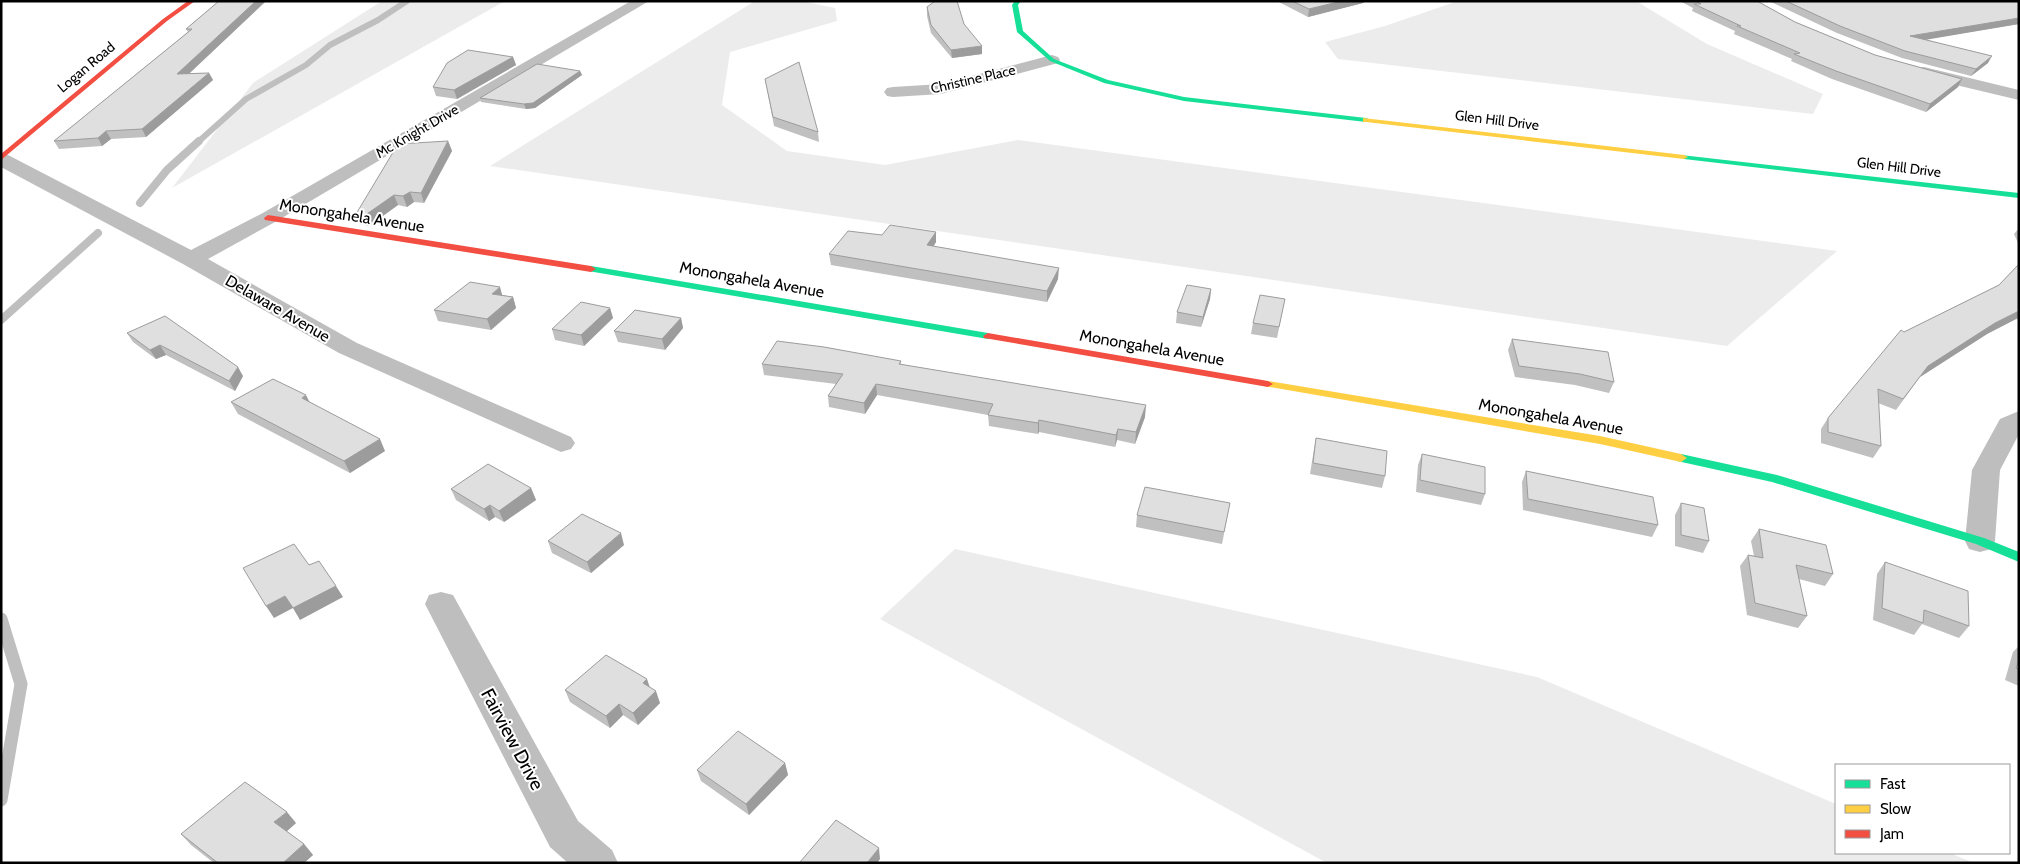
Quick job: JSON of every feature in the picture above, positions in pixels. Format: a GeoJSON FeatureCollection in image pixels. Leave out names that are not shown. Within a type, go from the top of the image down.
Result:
{"type":"FeatureCollection","features":[{"type":"Feature","properties":{"kind":"street","name":"Logan Road"},"geometry":{"type":"LineString","coordinates":[[1,158],[165,20],[192,1]]}},
{"type":"Feature","properties":{"kind":"street","name":"Mc Knight Drive"},"geometry":{"type":"LineString","coordinates":[[191,259],[268,218],[642,1]]}},
{"type":"Feature","properties":{"kind":"street","name":"Glen Hill Drive"},"geometry":{"type":"LineString","coordinates":[[1018,1],[1015,5],[1020,32],[1052,60],[1106,82],[1184,99],[2019,196]]}},
{"type":"Feature","properties":{"kind":"street","name":"Christine Place"},"geometry":{"type":"LineString","coordinates":[[893,92],[941,89],[1052,60]]}},
{"type":"Feature","properties":{"kind":"street"},"geometry":{"type":"LineString","coordinates":[[1913,69],[2019,95]]}},
{"type":"Feature","properties":{"kind":"street","name":"Delaware Avenue"},"geometry":{"type":"LineString","coordinates":[[1,158],[191,259],[348,348],[561,443]]}},
{"type":"Feature","properties":{"kind":"street","name":"Monongahela Avenue"},"geometry":{"type":"LineString","coordinates":[[268,218],[610,272],[1600,440],[1773,478],[1980,541],[2019,557]]}},
{"type":"Feature","properties":{"kind":"street"},"geometry":{"type":"LineString","coordinates":[[1980,541],[1986,470],[2010,425],[2019,420]]}},
{"type":"Feature","properties":{"kind":"street","name":"Fairview Drive"},"geometry":{"type":"LineString","coordinates":[[441,604],[564,834],[598,863]]}},
{"type":"Feature","properties":{"kind":"shaded area"},"geometry":{"type":"Polygon","coordinates":[[[382,1],[505,1],[172,188],[253,83],[382,1]]]}},
{"type":"Feature","properties":{"kind":"shaded area"},"geometry":{"type":"Polygon","coordinates":[[[755,1],[801,1],[835,8],[837,21],[730,52],[722,105],[787,151],[885,165],[1018,140],[1837,251],[1727,346],[490,166],[755,1]]]}},
{"type":"Feature","properties":{"kind":"shaded area"},"geometry":{"type":"Polygon","coordinates":[[[1458,1],[1636,1],[1707,44],[1823,94],[1813,114],[1338,59],[1325,42],[1385,26],[1458,1]]]}},
{"type":"Feature","properties":{"kind":"shaded area"},"geometry":{"type":"Polygon","coordinates":[[[955,549],[1537,677],[1835,804],[1835,854],[1952,854],[1974,863],[1327,863],[880,619],[955,549]]]}},
{"type":"Feature","properties":{"kind":"building"},"geometry":{"type":"Polygon","coordinates":[[[219,1],[256,1],[177,74],[209,73],[142,129],[106,131],[98,138],[54,141],[192,29],[186,29],[219,1]]]}},
{"type":"Feature","properties":{"kind":"building"},"geometry":{"type":"Polygon","coordinates":[[[935,1],[957,1],[964,24],[982,46],[951,50],[931,25],[927,7],[935,1]]]}},
{"type":"Feature","properties":{"kind":"building"},"geometry":{"type":"Polygon","coordinates":[[[1292,1],[1342,1],[1309,9],[1292,1]]]}},
{"type":"Feature","properties":{"kind":"building"},"geometry":{"type":"Polygon","coordinates":[[[1696,1],[1757,1],[1795,22],[1875,55],[1962,79],[1930,104],[1794,54],[1800,53],[1737,26],[1741,26],[1694,4],[1701,4],[1696,1]]]}},
{"type":"Feature","properties":{"kind":"building"},"geometry":{"type":"Polygon","coordinates":[[[1786,1],[2019,1],[2019,18],[1910,36],[1992,56],[1976,69],[1905,51],[1840,26],[1786,1]]]}},
{"type":"Feature","properties":{"kind":"building"},"geometry":{"type":"Polygon","coordinates":[[[468,50],[513,57],[454,90],[433,87],[447,63],[468,50]]]}},
{"type":"Feature","properties":{"kind":"building"},"geometry":{"type":"Polygon","coordinates":[[[799,62],[818,132],[773,117],[765,79],[799,62]]]}},
{"type":"Feature","properties":{"kind":"building"},"geometry":{"type":"Polygon","coordinates":[[[537,64],[580,71],[533,103],[524,104],[480,98],[537,64]]]}},
{"type":"Feature","properties":{"kind":"building"},"geometry":{"type":"Polygon","coordinates":[[[448,141],[421,193],[410,192],[403,196],[394,195],[364,216],[356,214],[398,144],[448,141]]]}},
{"type":"Feature","properties":{"kind":"building"},"geometry":{"type":"Polygon","coordinates":[[[890,225],[936,232],[927,245],[1059,268],[1047,291],[829,254],[848,231],[882,235],[890,225]]]}},
{"type":"Feature","properties":{"kind":"building"},"geometry":{"type":"Polygon","coordinates":[[[2019,264],[2019,311],[1995,323],[1928,366],[1903,399],[1878,389],[1881,446],[1828,432],[1828,418],[1901,330],[1904,332],[1999,285],[2019,264]]]}},
{"type":"Feature","properties":{"kind":"building"},"geometry":{"type":"Polygon","coordinates":[[[470,282],[500,287],[492,294],[513,297],[487,319],[434,310],[470,282]]]}},
{"type":"Feature","properties":{"kind":"building"},"geometry":{"type":"Polygon","coordinates":[[[1187,285],[1211,289],[1203,317],[1177,312],[1187,285]]]}},
{"type":"Feature","properties":{"kind":"building"},"geometry":{"type":"Polygon","coordinates":[[[1260,295],[1285,299],[1279,327],[1253,323],[1260,295]]]}},
{"type":"Feature","properties":{"kind":"building"},"geometry":{"type":"Polygon","coordinates":[[[581,302],[610,308],[581,335],[552,329],[581,302]]]}},
{"type":"Feature","properties":{"kind":"building"},"geometry":{"type":"Polygon","coordinates":[[[635,310],[681,318],[662,339],[614,331],[635,310]]]}},
{"type":"Feature","properties":{"kind":"building"},"geometry":{"type":"Polygon","coordinates":[[[165,316],[238,367],[229,381],[160,345],[150,350],[127,333],[165,316]]]}},
{"type":"Feature","properties":{"kind":"building"},"geometry":{"type":"Polygon","coordinates":[[[1512,339],[1608,352],[1614,382],[1580,374],[1519,366],[1512,339]]]}},
{"type":"Feature","properties":{"kind":"building"},"geometry":{"type":"Polygon","coordinates":[[[777,341],[824,347],[901,361],[899,364],[1146,405],[1136,432],[1118,429],[1116,435],[1039,420],[1038,423],[988,415],[993,404],[876,384],[864,403],[828,396],[843,374],[762,364],[777,341]]]}},
{"type":"Feature","properties":{"kind":"building"},"geometry":{"type":"Polygon","coordinates":[[[273,379],[306,395],[302,398],[380,439],[344,461],[231,402],[273,379]]]}},
{"type":"Feature","properties":{"kind":"building"},"geometry":{"type":"Polygon","coordinates":[[[1316,438],[1387,451],[1385,476],[1313,463],[1316,438]]]}},
{"type":"Feature","properties":{"kind":"building"},"geometry":{"type":"Polygon","coordinates":[[[1422,454],[1485,467],[1485,494],[1420,480],[1422,454]]]}},
{"type":"Feature","properties":{"kind":"building"},"geometry":{"type":"Polygon","coordinates":[[[488,464],[531,488],[499,511],[490,505],[484,509],[451,489],[488,464]]]}},
{"type":"Feature","properties":{"kind":"building"},"geometry":{"type":"Polygon","coordinates":[[[1526,471],[1653,497],[1658,525],[1528,499],[1526,471]]]}},
{"type":"Feature","properties":{"kind":"building"},"geometry":{"type":"Polygon","coordinates":[[[1145,487],[1230,503],[1224,532],[1137,515],[1145,487]]]}},
{"type":"Feature","properties":{"kind":"building"},"geometry":{"type":"Polygon","coordinates":[[[1681,503],[1704,508],[1709,541],[1681,535],[1681,503]]]}},
{"type":"Feature","properties":{"kind":"building"},"geometry":{"type":"Polygon","coordinates":[[[582,514],[621,533],[587,562],[548,541],[582,514]]]}},
{"type":"Feature","properties":{"kind":"building"},"geometry":{"type":"Polygon","coordinates":[[[1759,529],[1826,545],[1833,574],[1796,565],[1807,616],[1755,603],[1748,555],[1763,558],[1759,529]]]}},
{"type":"Feature","properties":{"kind":"building"},"geometry":{"type":"Polygon","coordinates":[[[294,544],[309,565],[319,561],[336,586],[293,608],[285,596],[266,606],[243,568],[294,544]]]}},
{"type":"Feature","properties":{"kind":"building"},"geometry":{"type":"Polygon","coordinates":[[[1885,562],[1968,591],[1969,626],[1924,610],[1923,623],[1882,608],[1885,562]]]}},
{"type":"Feature","properties":{"kind":"building"},"geometry":{"type":"Polygon","coordinates":[[[606,655],[647,679],[643,683],[656,691],[633,713],[619,704],[606,716],[565,690],[606,655]]]}},
{"type":"Feature","properties":{"kind":"building"},"geometry":{"type":"Polygon","coordinates":[[[738,731],[785,763],[746,804],[697,770],[738,731]]]}},
{"type":"Feature","properties":{"kind":"building"},"geometry":{"type":"Polygon","coordinates":[[[245,782],[287,812],[274,822],[304,844],[283,863],[218,863],[181,834],[245,782]]]}},
{"type":"Feature","properties":{"kind":"building"},"geometry":{"type":"Polygon","coordinates":[[[836,820],[879,848],[867,863],[800,862],[836,820]]]}},
{"type":"Feature","properties":{"kind":"waterway"},"geometry":{"type":"LineString","coordinates":[[198,142],[246,99],[306,65],[330,45],[378,20],[407,1]]}},
{"type":"Feature","properties":{"kind":"waterway"},"geometry":{"type":"LineString","coordinates":[[140,203],[167,170],[199,141]]}},
{"type":"Feature","properties":{"kind":"waterway"},"geometry":{"type":"LineString","coordinates":[[1,320],[98,233]]}},
{"type":"Feature","properties":{"kind":"waterway"},"geometry":{"type":"LineString","coordinates":[[1,619],[21,684],[1,800]]}},
{"type":"Feature","properties":{"kind":"traffic: fast"},"geometry":{"type":"LineString","coordinates":[[1018,1],[1015,5],[1020,32],[1052,60],[1106,82],[1184,99],[1366,120]]}},
{"type":"Feature","properties":{"kind":"traffic: fast"},"geometry":{"type":"LineString","coordinates":[[1684,157],[2019,196]]}},
{"type":"Feature","properties":{"kind":"traffic: fast"},"geometry":{"type":"LineString","coordinates":[[591,269],[988,336]]}},
{"type":"Feature","properties":{"kind":"traffic: fast"},"geometry":{"type":"LineString","coordinates":[[1681,458],[1773,478],[1980,541],[2019,557]]}},
{"type":"Feature","properties":{"kind":"traffic: slow"},"geometry":{"type":"LineString","coordinates":[[1366,120],[1684,157]]}},
{"type":"Feature","properties":{"kind":"traffic: slow"},"geometry":{"type":"LineString","coordinates":[[1268,384],[1600,440],[1681,458]]}},
{"type":"Feature","properties":{"kind":"traffic: jam"},"geometry":{"type":"LineString","coordinates":[[1,158],[165,20],[192,1]]}},
{"type":"Feature","properties":{"kind":"traffic: jam"},"geometry":{"type":"LineString","coordinates":[[268,218],[591,269]]}},
{"type":"Feature","properties":{"kind":"traffic: jam"},"geometry":{"type":"LineString","coordinates":[[988,336],[1268,384]]}}]}
